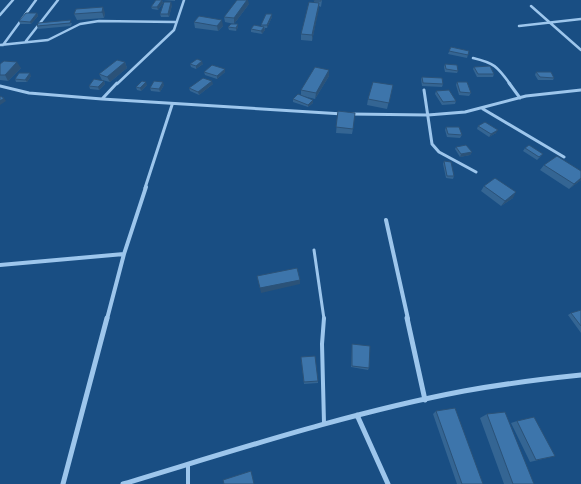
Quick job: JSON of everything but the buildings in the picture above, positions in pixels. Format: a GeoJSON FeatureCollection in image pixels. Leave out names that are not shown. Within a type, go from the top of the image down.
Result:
{"type":"FeatureCollection","features":[{"type":"Feature","properties":{"kind":"street"},"geometry":{"type":"LineString","coordinates":[[0,15],[13,0]]}},
{"type":"Feature","properties":{"kind":"street"},"geometry":{"type":"LineString","coordinates":[[1,45],[36,0]]}},
{"type":"Feature","properties":{"kind":"street"},"geometry":{"type":"LineString","coordinates":[[26,41],[58,0]]}},
{"type":"Feature","properties":{"kind":"street"},"geometry":{"type":"LineString","coordinates":[[102,100],[118,82],[161,45],[174,30],[175,22],[184,0]]}},
{"type":"Feature","properties":{"kind":"street"},"geometry":{"type":"LineString","coordinates":[[531,6],[581,50]]}},
{"type":"Feature","properties":{"kind":"street"},"geometry":{"type":"LineString","coordinates":[[519,26],[581,19]]}},
{"type":"Feature","properties":{"kind":"street"},"geometry":{"type":"LineString","coordinates":[[1,45],[26,41],[48,40],[63,34],[80,24],[99,20],[175,22]]}},
{"type":"Feature","properties":{"kind":"street"},"geometry":{"type":"LineString","coordinates":[[473,58],[490,62],[498,67],[520,98]]}},
{"type":"Feature","properties":{"kind":"street"},"geometry":{"type":"LineString","coordinates":[[0,86],[29,93],[172,105],[320,113],[428,115],[465,112],[483,109],[520,98],[581,90]]}},
{"type":"Feature","properties":{"kind":"street"},"geometry":{"type":"LineString","coordinates":[[424,90],[432,144],[439,152],[476,172]]}},
{"type":"Feature","properties":{"kind":"street"},"geometry":{"type":"LineString","coordinates":[[63,484],[124,254],[172,105]]}},
{"type":"Feature","properties":{"kind":"street"},"geometry":{"type":"LineString","coordinates":[[483,109],[564,157]]}},
{"type":"Feature","properties":{"kind":"street"},"geometry":{"type":"LineString","coordinates":[[386,220],[425,400]]}},
{"type":"Feature","properties":{"kind":"street"},"geometry":{"type":"LineString","coordinates":[[0,265],[124,254]]}},
{"type":"Feature","properties":{"kind":"street"},"geometry":{"type":"LineString","coordinates":[[123,484],[324,423],[357,415],[533,379],[581,375]]}},
{"type":"Feature","properties":{"kind":"street"},"geometry":{"type":"LineString","coordinates":[[357,415],[388,484]]}},
{"type":"Feature","properties":{"kind":"lane"},"geometry":{"type":"LineString","coordinates":[[314,250],[324,316],[322,344],[324,423]]}},
{"type":"Feature","properties":{"kind":"lane"},"geometry":{"type":"LineString","coordinates":[[188,464],[188,484]]}}]}
